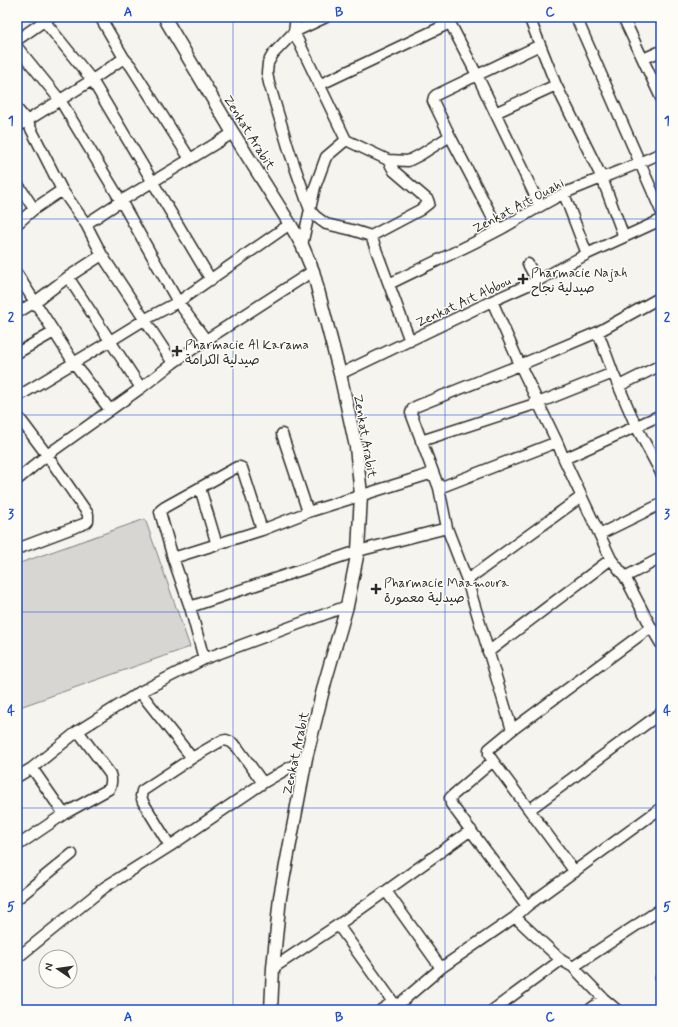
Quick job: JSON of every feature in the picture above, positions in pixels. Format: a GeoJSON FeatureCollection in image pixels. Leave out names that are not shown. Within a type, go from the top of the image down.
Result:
{"type":"FeatureCollection","features":[{"type":"Feature","properties":{"kind":"street"},"geometry":{"type":"LineString","coordinates":[[100,17],[124,58],[131,66],[190,159]]}},
{"type":"Feature","properties":{"kind":"street"},"geometry":{"type":"LineString","coordinates":[[296,17],[294,32],[346,140],[388,160],[408,161],[450,136]]}},
{"type":"Feature","properties":{"kind":"street"},"geometry":{"type":"LineString","coordinates":[[326,17],[294,32],[273,54],[268,63],[267,73],[289,150],[310,210],[315,216],[326,224],[371,236],[420,210],[429,203],[425,196],[408,184],[394,171],[388,160]]}},
{"type":"Feature","properties":{"kind":"street"},"geometry":{"type":"LineString","coordinates":[[529,17],[556,85],[602,178],[624,237]]}},
{"type":"Feature","properties":{"kind":"street"},"geometry":{"type":"LineString","coordinates":[[576,17],[661,211]]}},
{"type":"Feature","properties":{"kind":"street"},"geometry":{"type":"LineString","coordinates":[[623,17],[661,98]]}},
{"type":"Feature","properties":{"kind":"street"},"geometry":{"type":"LineString","coordinates":[[17,40],[45,18],[92,80],[210,280]]}},
{"type":"Feature","properties":{"kind":"street","name":"Zenkat Arabit"},"geometry":{"type":"LineString","coordinates":[[165,18],[233,133],[302,245],[313,270],[340,374],[356,448],[361,495],[358,551],[347,606],[325,682],[306,758],[280,897],[273,968],[271,1010]]}},
{"type":"Feature","properties":{"kind":"street"},"geometry":{"type":"LineString","coordinates":[[319,85],[449,20],[540,206]]}},
{"type":"Feature","properties":{"kind":"street"},"geometry":{"type":"LineString","coordinates":[[499,230],[433,101],[436,95],[540,45]]}},
{"type":"Feature","properties":{"kind":"street"},"geometry":{"type":"LineString","coordinates":[[17,47],[60,100],[178,302],[206,340]]}},
{"type":"Feature","properties":{"kind":"street"},"geometry":{"type":"LineString","coordinates":[[643,59],[661,51]]}},
{"type":"Feature","properties":{"kind":"street"},"geometry":{"type":"LineString","coordinates":[[17,127],[124,58]]}},
{"type":"Feature","properties":{"kind":"street"},"geometry":{"type":"LineString","coordinates":[[495,113],[556,85]]}},
{"type":"Feature","properties":{"kind":"street"},"geometry":{"type":"LineString","coordinates":[[17,109],[26,121],[62,190],[86,224],[102,254],[173,363]]}},
{"type":"Feature","properties":{"kind":"street"},"geometry":{"type":"LineString","coordinates":[[86,224],[120,201],[233,133]]}},
{"type":"Feature","properties":{"kind":"street"},"geometry":{"type":"LineString","coordinates":[[302,245],[314,187],[326,157],[346,140]]}},
{"type":"Feature","properties":{"kind":"street","name":"Zenkat Ait Ouahi"},"geometry":{"type":"LineString","coordinates":[[389,284],[499,230],[564,194],[641,163],[661,153]]}},
{"type":"Feature","properties":{"kind":"street"},"geometry":{"type":"LineString","coordinates":[[17,183],[34,209]]}},
{"type":"Feature","properties":{"kind":"street"},"geometry":{"type":"LineString","coordinates":[[17,224],[34,209],[62,190]]}},
{"type":"Feature","properties":{"kind":"street"},"geometry":{"type":"LineString","coordinates":[[564,194],[587,254]]}},
{"type":"Feature","properties":{"kind":"street","name":"Zenkat Ait Abbou"},"geometry":{"type":"LineString","coordinates":[[340,374],[537,281],[587,254],[661,220]]}},
{"type":"Feature","properties":{"kind":"street"},"geometry":{"type":"LineString","coordinates":[[17,397],[144,320],[178,302],[290,224]]}},
{"type":"Feature","properties":{"kind":"street"},"geometry":{"type":"LineString","coordinates":[[371,236],[410,340]]}},
{"type":"Feature","properties":{"kind":"street"},"geometry":{"type":"LineString","coordinates":[[17,313],[35,302],[102,254]]}},
{"type":"Feature","properties":{"kind":"street"},"geometry":{"type":"LineString","coordinates":[[528,264],[537,281]]}},
{"type":"Feature","properties":{"kind":"street"},"geometry":{"type":"LineString","coordinates":[[17,480],[47,455],[141,388],[173,363],[313,270]]}},
{"type":"Feature","properties":{"kind":"street"},"geometry":{"type":"LineString","coordinates":[[17,274],[74,362],[110,410]]}},
{"type":"Feature","properties":{"kind":"street"},"geometry":{"type":"LineString","coordinates":[[68,277],[141,388]]}},
{"type":"Feature","properties":{"kind":"street"},"geometry":{"type":"LineString","coordinates":[[512,730],[467,580],[447,528],[439,488],[411,413],[413,408],[598,332],[661,297]]}},
{"type":"Feature","properties":{"kind":"street"},"geometry":{"type":"LineString","coordinates":[[492,301],[520,365],[611,559],[625,578],[661,644]]}},
{"type":"Feature","properties":{"kind":"street"},"geometry":{"type":"LineString","coordinates":[[17,353],[54,332]]}},
{"type":"Feature","properties":{"kind":"street"},"geometry":{"type":"LineString","coordinates":[[598,332],[613,373],[636,426],[661,473]]}},
{"type":"Feature","properties":{"kind":"street"},"geometry":{"type":"LineString","coordinates":[[619,386],[661,365]]}},
{"type":"Feature","properties":{"kind":"street"},"geometry":{"type":"LineString","coordinates":[[421,441],[538,403],[613,373]]}},
{"type":"Feature","properties":{"kind":"street"},"geometry":{"type":"LineString","coordinates":[[564,459],[661,415]]}},
{"type":"Feature","properties":{"kind":"street"},"geometry":{"type":"LineString","coordinates":[[17,549],[88,521],[88,514],[47,455],[18,418]]}},
{"type":"Feature","properties":{"kind":"street"},"geometry":{"type":"LineString","coordinates":[[282,434],[308,512]]}},
{"type":"Feature","properties":{"kind":"street"},"geometry":{"type":"LineString","coordinates":[[439,488],[557,442]]}},
{"type":"Feature","properties":{"kind":"street"},"geometry":{"type":"LineString","coordinates":[[204,659],[190,607],[173,558],[160,512],[165,507],[240,467],[242,468],[262,530]]}},
{"type":"Feature","properties":{"kind":"street"},"geometry":{"type":"LineString","coordinates":[[173,558],[262,530],[308,512],[433,473]]}},
{"type":"Feature","properties":{"kind":"street"},"geometry":{"type":"LineString","coordinates":[[200,488],[217,545]]}},
{"type":"Feature","properties":{"kind":"street"},"geometry":{"type":"LineString","coordinates":[[467,580],[581,497]]}},
{"type":"Feature","properties":{"kind":"street"},"geometry":{"type":"LineString","coordinates":[[600,534],[661,504]]}},
{"type":"Feature","properties":{"kind":"street"},"geometry":{"type":"LineString","coordinates":[[190,607],[358,551],[447,528]]}},
{"type":"Feature","properties":{"kind":"street"},"geometry":{"type":"LineString","coordinates":[[625,578],[661,558]]}},
{"type":"Feature","properties":{"kind":"street"},"geometry":{"type":"LineString","coordinates":[[488,652],[611,559]]}},
{"type":"Feature","properties":{"kind":"street"},"geometry":{"type":"LineString","coordinates":[[17,777],[32,768],[78,731],[140,692],[204,659],[347,606]]}},
{"type":"Feature","properties":{"kind":"street"},"geometry":{"type":"LineString","coordinates":[[575,872],[493,761],[489,755],[489,749],[512,730],[651,628]]}},
{"type":"Feature","properties":{"kind":"street"},"geometry":{"type":"LineString","coordinates":[[140,692],[192,758]]}},
{"type":"Feature","properties":{"kind":"street"},"geometry":{"type":"LineString","coordinates":[[529,810],[661,713]]}},
{"type":"Feature","properties":{"kind":"street"},"geometry":{"type":"LineString","coordinates":[[17,846],[64,814],[109,789],[112,784],[110,774],[78,731]]}},
{"type":"Feature","properties":{"kind":"street"},"geometry":{"type":"LineString","coordinates":[[170,846],[142,802],[142,791],[192,758],[221,741],[226,740],[237,747],[263,784]]}},
{"type":"Feature","properties":{"kind":"street"},"geometry":{"type":"LineString","coordinates":[[18,954],[105,888],[263,784],[306,758]]}},
{"type":"Feature","properties":{"kind":"street"},"geometry":{"type":"LineString","coordinates":[[493,761],[450,798],[451,804],[527,906]]}},
{"type":"Feature","properties":{"kind":"street"},"geometry":{"type":"LineString","coordinates":[[32,768],[64,814]]}},
{"type":"Feature","properties":{"kind":"street"},"geometry":{"type":"LineString","coordinates":[[381,1010],[396,1005],[441,968],[515,917],[527,906],[661,808]]}},
{"type":"Feature","properties":{"kind":"street"},"geometry":{"type":"LineString","coordinates":[[273,968],[386,892],[471,830]]}},
{"type":"Feature","properties":{"kind":"street"},"geometry":{"type":"LineString","coordinates":[[17,900],[72,854]]}},
{"type":"Feature","properties":{"kind":"street"},"geometry":{"type":"LineString","coordinates":[[386,892],[441,968]]}},
{"type":"Feature","properties":{"kind":"street"},"geometry":{"type":"LineString","coordinates":[[573,967],[661,908]]}},
{"type":"Feature","properties":{"kind":"street"},"geometry":{"type":"LineString","coordinates":[[515,917],[561,960],[573,967],[604,999],[617,1010]]}},
{"type":"Feature","properties":{"kind":"street"},"geometry":{"type":"LineString","coordinates":[[338,925],[396,1005]]}},
{"type":"Feature","properties":{"kind":"street"},"geometry":{"type":"LineString","coordinates":[[493,1010],[561,960]]}},
{"type":"Feature","properties":{"kind":"street"},"geometry":{"type":"LineString","coordinates":[[589,1010],[604,999]]}},
{"type":"Feature","properties":{"kind":"shaded area"},"geometry":{"type":"Polygon","coordinates":[[[145,519],[190,647],[17,708],[17,564],[145,519]]]}},
{"type":"Feature","properties":{"kind":"place","name":"Pharmacie Najah صيدلية نجاح"},"geometry":{"type":"Point","coordinates":[523,279]}},
{"type":"Feature","properties":{"kind":"place","name":"Pharmacie Al Karama صيدلية الكرامة"},"geometry":{"type":"Point","coordinates":[177,351]}},
{"type":"Feature","properties":{"kind":"place","name":"Pharmacie Maamoura صيدلية معمورة"},"geometry":{"type":"Point","coordinates":[376,589]}}]}
